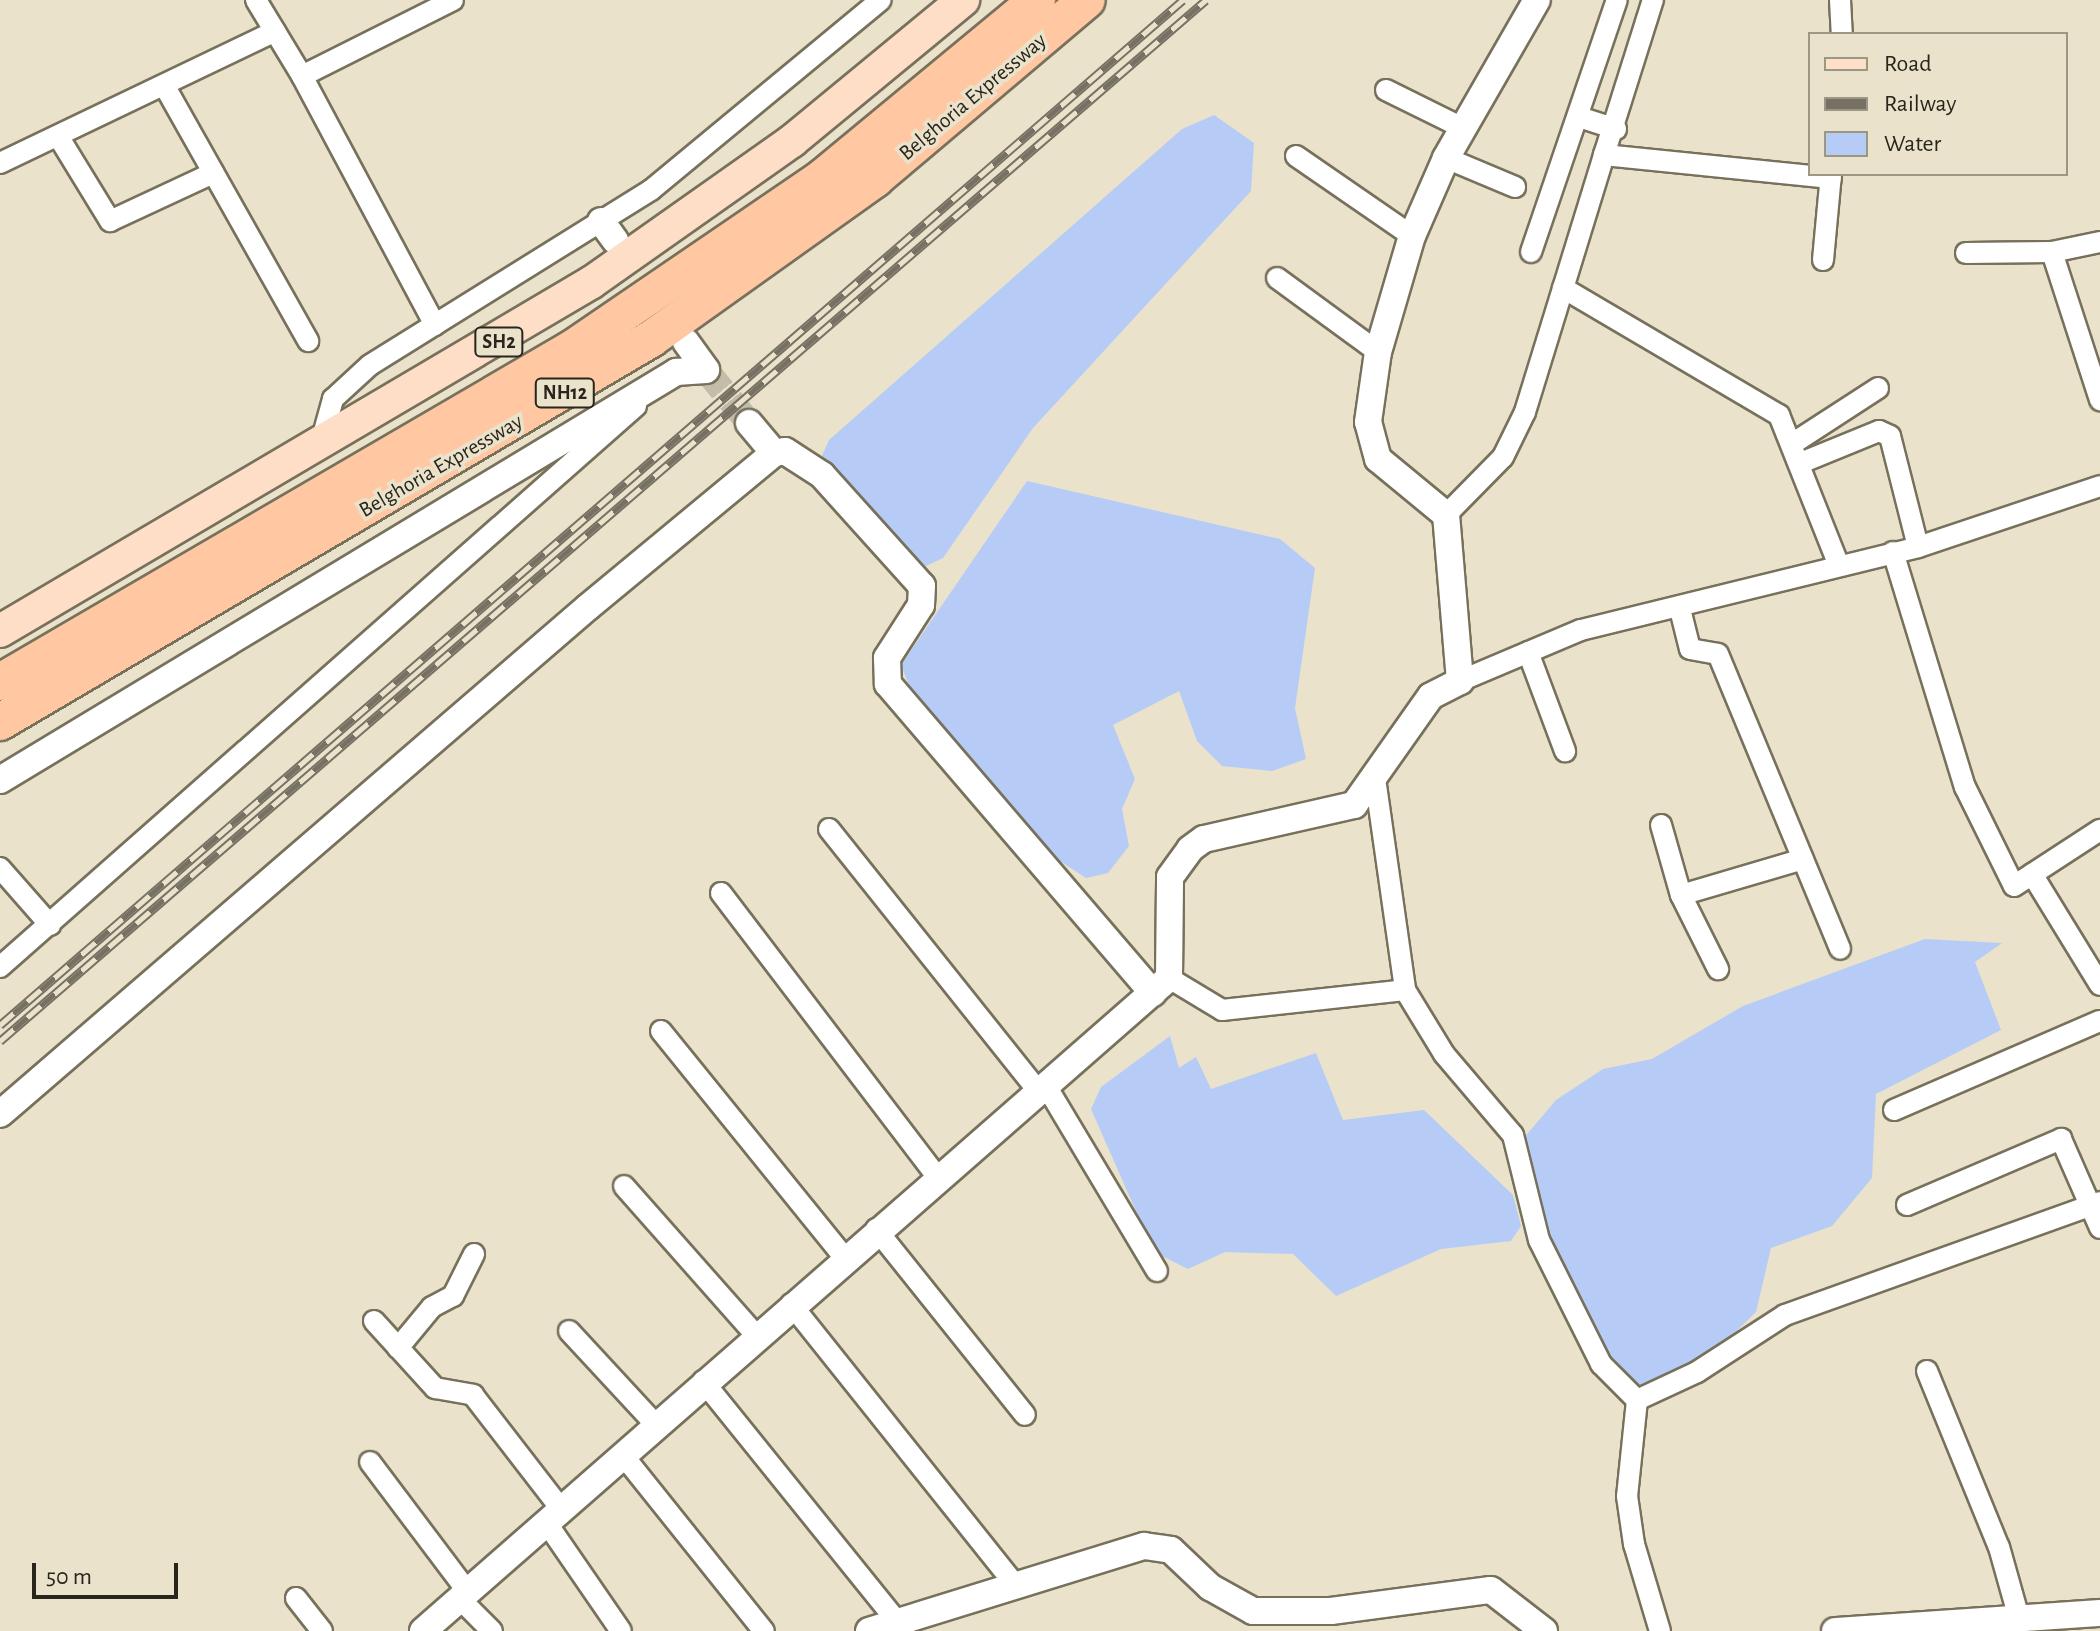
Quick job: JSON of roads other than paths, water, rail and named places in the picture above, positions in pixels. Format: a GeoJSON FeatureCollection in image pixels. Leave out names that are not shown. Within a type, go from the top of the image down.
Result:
{"type":"FeatureCollection","features":[{"type":"Feature","properties":{"kind":"highway","name":"Belghoria Expressway"},"geometry":{"type":"LineString","coordinates":[[0,682],[573,348],[822,178],[1037,0]]}},
{"type":"Feature","properties":{"kind":"highway","name":"Belghoria Expressway"},"geometry":{"type":"LineString","coordinates":[[0,722],[651,339],[875,179],[1087,0]]}},
{"type":"Feature","properties":{"kind":"main road","name":"SH2"},"geometry":{"type":"LineString","coordinates":[[0,631],[318,449],[697,210],[963,0]]}},
{"type":"Feature","properties":{"kind":"street"},"geometry":{"type":"LineString","coordinates":[[256,0],[302,76],[435,325]]}},
{"type":"Feature","properties":{"kind":"street"},"geometry":{"type":"LineString","coordinates":[[302,76],[453,0]]}},
{"type":"Feature","properties":{"kind":"street"},"geometry":{"type":"LineString","coordinates":[[318,449],[333,399],[370,365],[435,325],[608,231],[651,190],[881,0]]}},
{"type":"Feature","properties":{"kind":"street"},"geometry":{"type":"LineString","coordinates":[[1460,681],[1446,515],[1368,443],[1378,352],[1412,236],[1446,158],[1537,0]]}},
{"type":"Feature","properties":{"kind":"street"},"geometry":{"type":"LineString","coordinates":[[1531,252],[1617,0]]}},
{"type":"Feature","properties":{"kind":"street"},"geometry":{"type":"LineString","coordinates":[[1446,515],[1503,457],[1563,288],[1604,155],[1616,129],[1653,0]]}},
{"type":"Feature","properties":{"kind":"street"},"geometry":{"type":"LineString","coordinates":[[1840,0],[1842,32]]}},
{"type":"Feature","properties":{"kind":"street"},"geometry":{"type":"LineString","coordinates":[[0,163],[275,31]]}},
{"type":"Feature","properties":{"kind":"street"},"geometry":{"type":"LineString","coordinates":[[164,85],[308,341]]}},
{"type":"Feature","properties":{"kind":"street"},"geometry":{"type":"LineString","coordinates":[[1386,90],[1463,128]]}},
{"type":"Feature","properties":{"kind":"street"},"geometry":{"type":"LineString","coordinates":[[1579,117],[1616,129]]}},
{"type":"Feature","properties":{"kind":"street"},"geometry":{"type":"LineString","coordinates":[[58,136],[110,221],[213,173]]}},
{"type":"Feature","properties":{"kind":"street"},"geometry":{"type":"LineString","coordinates":[[1604,155],[1808,174]]}},
{"type":"Feature","properties":{"kind":"street"},"geometry":{"type":"LineString","coordinates":[[1296,156],[1412,236]]}},
{"type":"Feature","properties":{"kind":"street"},"geometry":{"type":"LineString","coordinates":[[1446,158],[1515,187]]}},
{"type":"Feature","properties":{"kind":"street"},"geometry":{"type":"LineString","coordinates":[[1823,260],[1831,176]]}},
{"type":"Feature","properties":{"kind":"street"},"geometry":{"type":"LineString","coordinates":[[1966,253],[2052,252],[2100,242]]}},
{"type":"Feature","properties":{"kind":"street"},"geometry":{"type":"LineString","coordinates":[[2052,252],[2100,400]]}},
{"type":"Feature","properties":{"kind":"street"},"geometry":{"type":"LineString","coordinates":[[1277,278],[1378,352]]}},
{"type":"Feature","properties":{"kind":"street"},"geometry":{"type":"LineString","coordinates":[[1563,288],[1773,409],[1795,442],[1837,561]]}},
{"type":"Feature","properties":{"kind":"street"},"geometry":{"type":"LineString","coordinates":[[0,780],[688,366],[706,370],[686,342]]}},
{"type":"Feature","properties":{"kind":"street"},"geometry":{"type":"LineString","coordinates":[[0,967],[664,380]]}},
{"type":"Feature","properties":{"kind":"street"},"geometry":{"type":"LineString","coordinates":[[1795,442],[1878,388]]}},
{"type":"Feature","properties":{"kind":"street"},"geometry":{"type":"LineString","coordinates":[[749,423],[774,453],[797,455],[822,475],[915,576],[921,605],[887,658],[888,684],[1161,986],[1222,1010],[1405,990]]}},
{"type":"Feature","properties":{"kind":"street"},"geometry":{"type":"LineString","coordinates":[[1803,462],[1879,431],[1890,436],[1918,547]]}},
{"type":"Feature","properties":{"kind":"street"},"geometry":{"type":"LineString","coordinates":[[0,1114],[774,453]]}},
{"type":"Feature","properties":{"kind":"street"},"geometry":{"type":"LineString","coordinates":[[423,1631],[755,1334],[1161,986],[1170,877],[1190,849],[1204,839],[1354,805],[1431,696],[1581,630],[1680,609],[1837,561],[1918,547],[2100,486]]}},
{"type":"Feature","properties":{"kind":"street"},"geometry":{"type":"LineString","coordinates":[[1893,552],[1965,787],[2014,886],[2100,830]]}},
{"type":"Feature","properties":{"kind":"street"},"geometry":{"type":"LineString","coordinates":[[1680,609],[1690,649],[1718,654],[1840,949]]}},
{"type":"Feature","properties":{"kind":"street"},"geometry":{"type":"LineString","coordinates":[[1528,652],[1565,751]]}},
{"type":"Feature","properties":{"kind":"street"},"geometry":{"type":"LineString","coordinates":[[1375,778],[1405,990],[1444,1054],[1513,1135],[1539,1240],[1601,1364],[1637,1400]]}},
{"type":"Feature","properties":{"kind":"street"},"geometry":{"type":"LineString","coordinates":[[1661,825],[1681,895],[1718,969]]}},
{"type":"Feature","properties":{"kind":"street"},"geometry":{"type":"LineString","coordinates":[[829,829],[1041,1087],[1157,1271]]}},
{"type":"Feature","properties":{"kind":"street"},"geometry":{"type":"LineString","coordinates":[[1681,895],[1803,859]]}},
{"type":"Feature","properties":{"kind":"street"},"geometry":{"type":"LineString","coordinates":[[0,868],[50,925]]}},
{"type":"Feature","properties":{"kind":"street"},"geometry":{"type":"LineString","coordinates":[[2032,874],[2100,985]]}},
{"type":"Feature","properties":{"kind":"street"},"geometry":{"type":"LineString","coordinates":[[721,893],[938,1178]]}},
{"type":"Feature","properties":{"kind":"street"},"geometry":{"type":"LineString","coordinates":[[1894,1110],[2100,1021]]}},
{"type":"Feature","properties":{"kind":"street"},"geometry":{"type":"LineString","coordinates":[[661,1031],[844,1257]]}},
{"type":"Feature","properties":{"kind":"street"},"geometry":{"type":"LineString","coordinates":[[1907,1205],[2061,1139],[2095,1204],[2100,1228]]}},
{"type":"Feature","properties":{"kind":"street"},"geometry":{"type":"LineString","coordinates":[[624,1186],[755,1334]]}},
{"type":"Feature","properties":{"kind":"street"},"geometry":{"type":"LineString","coordinates":[[1637,1400],[1697,1372],[1785,1315],[2095,1204]]}},
{"type":"Feature","properties":{"kind":"street"},"geometry":{"type":"LineString","coordinates":[[876,1229],[1025,1415]]}},
{"type":"Feature","properties":{"kind":"street"},"geometry":{"type":"LineString","coordinates":[[398,1348],[432,1307],[453,1296],[474,1254]]}},
{"type":"Feature","properties":{"kind":"street"},"geometry":{"type":"LineString","coordinates":[[791,1304],[1016,1586]]}},
{"type":"Feature","properties":{"kind":"street"},"geometry":{"type":"LineString","coordinates":[[374,1321],[435,1388],[473,1395],[553,1515],[621,1631]]}},
{"type":"Feature","properties":{"kind":"street"},"geometry":{"type":"LineString","coordinates":[[569,1331],[655,1424]]}},
{"type":"Feature","properties":{"kind":"street"},"geometry":{"type":"LineString","coordinates":[[1927,1371],[1989,1520],[2019,1618]]}},
{"type":"Feature","properties":{"kind":"street"},"geometry":{"type":"LineString","coordinates":[[703,1381],[904,1626]]}},
{"type":"Feature","properties":{"kind":"street"},"geometry":{"type":"LineString","coordinates":[[1637,1400],[1627,1496],[1660,1631]]}},
{"type":"Feature","properties":{"kind":"street"},"geometry":{"type":"LineString","coordinates":[[622,1454],[764,1631]]}},
{"type":"Feature","properties":{"kind":"street"},"geometry":{"type":"LineString","coordinates":[[370,1462],[492,1631]]}},
{"type":"Feature","properties":{"kind":"street"},"geometry":{"type":"LineString","coordinates":[[869,1631],[904,1626],[1016,1586],[1144,1546],[1171,1550],[1210,1587],[1253,1611],[1331,1611],[1491,1590],[1544,1631]]}},
{"type":"Feature","properties":{"kind":"street"},"geometry":{"type":"LineString","coordinates":[[296,1598],[322,1631]]}},
{"type":"Feature","properties":{"kind":"street"},"geometry":{"type":"LineString","coordinates":[[1835,1631],[2019,1618],[2059,1623],[2100,1613]]}},
{"type":"Feature","properties":{"kind":"water"},"geometry":{"type":"Polygon","coordinates":[[[1214,115],[1254,143],[1251,191],[1033,428],[943,558],[926,566],[826,481],[817,467],[829,440],[1182,129],[1214,115]]]}},
{"type":"Feature","properties":{"kind":"water"},"geometry":{"type":"Polygon","coordinates":[[[1027,481],[1280,539],[1315,568],[1295,708],[1306,759],[1272,771],[1222,766],[1197,741],[1179,691],[1113,725],[1135,779],[1122,809],[1129,846],[1108,873],[1086,878],[1046,852],[911,691],[901,665],[1027,481]]]}},
{"type":"Feature","properties":{"kind":"water"},"geometry":{"type":"Polygon","coordinates":[[[1925,939],[2002,943],[1975,962],[2001,1030],[1876,1094],[1872,1178],[1832,1226],[1771,1248],[1756,1312],[1720,1347],[1665,1386],[1630,1391],[1570,1295],[1526,1186],[1522,1140],[1556,1100],[1603,1069],[1652,1059],[1743,1006],[1925,939]]]}},
{"type":"Feature","properties":{"kind":"water"},"geometry":{"type":"Polygon","coordinates":[[[1170,1036],[1179,1068],[1196,1057],[1211,1089],[1316,1053],[1343,1120],[1424,1110],[1513,1195],[1521,1226],[1511,1241],[1441,1249],[1336,1296],[1293,1254],[1225,1252],[1188,1269],[1154,1252],[1091,1109],[1101,1087],[1170,1036]]]}},
{"type":"Feature","properties":{"kind":"tunnel"},"geometry":{"type":"LineString","coordinates":[[706,370],[749,423]]}},
{"type":"Feature","properties":{"kind":"railway"},"geometry":{"type":"LineString","coordinates":[[0,1025],[1183,0]]}},
{"type":"Feature","properties":{"kind":"railway"},"geometry":{"type":"LineString","coordinates":[[0,1041],[1206,0]]}}]}
